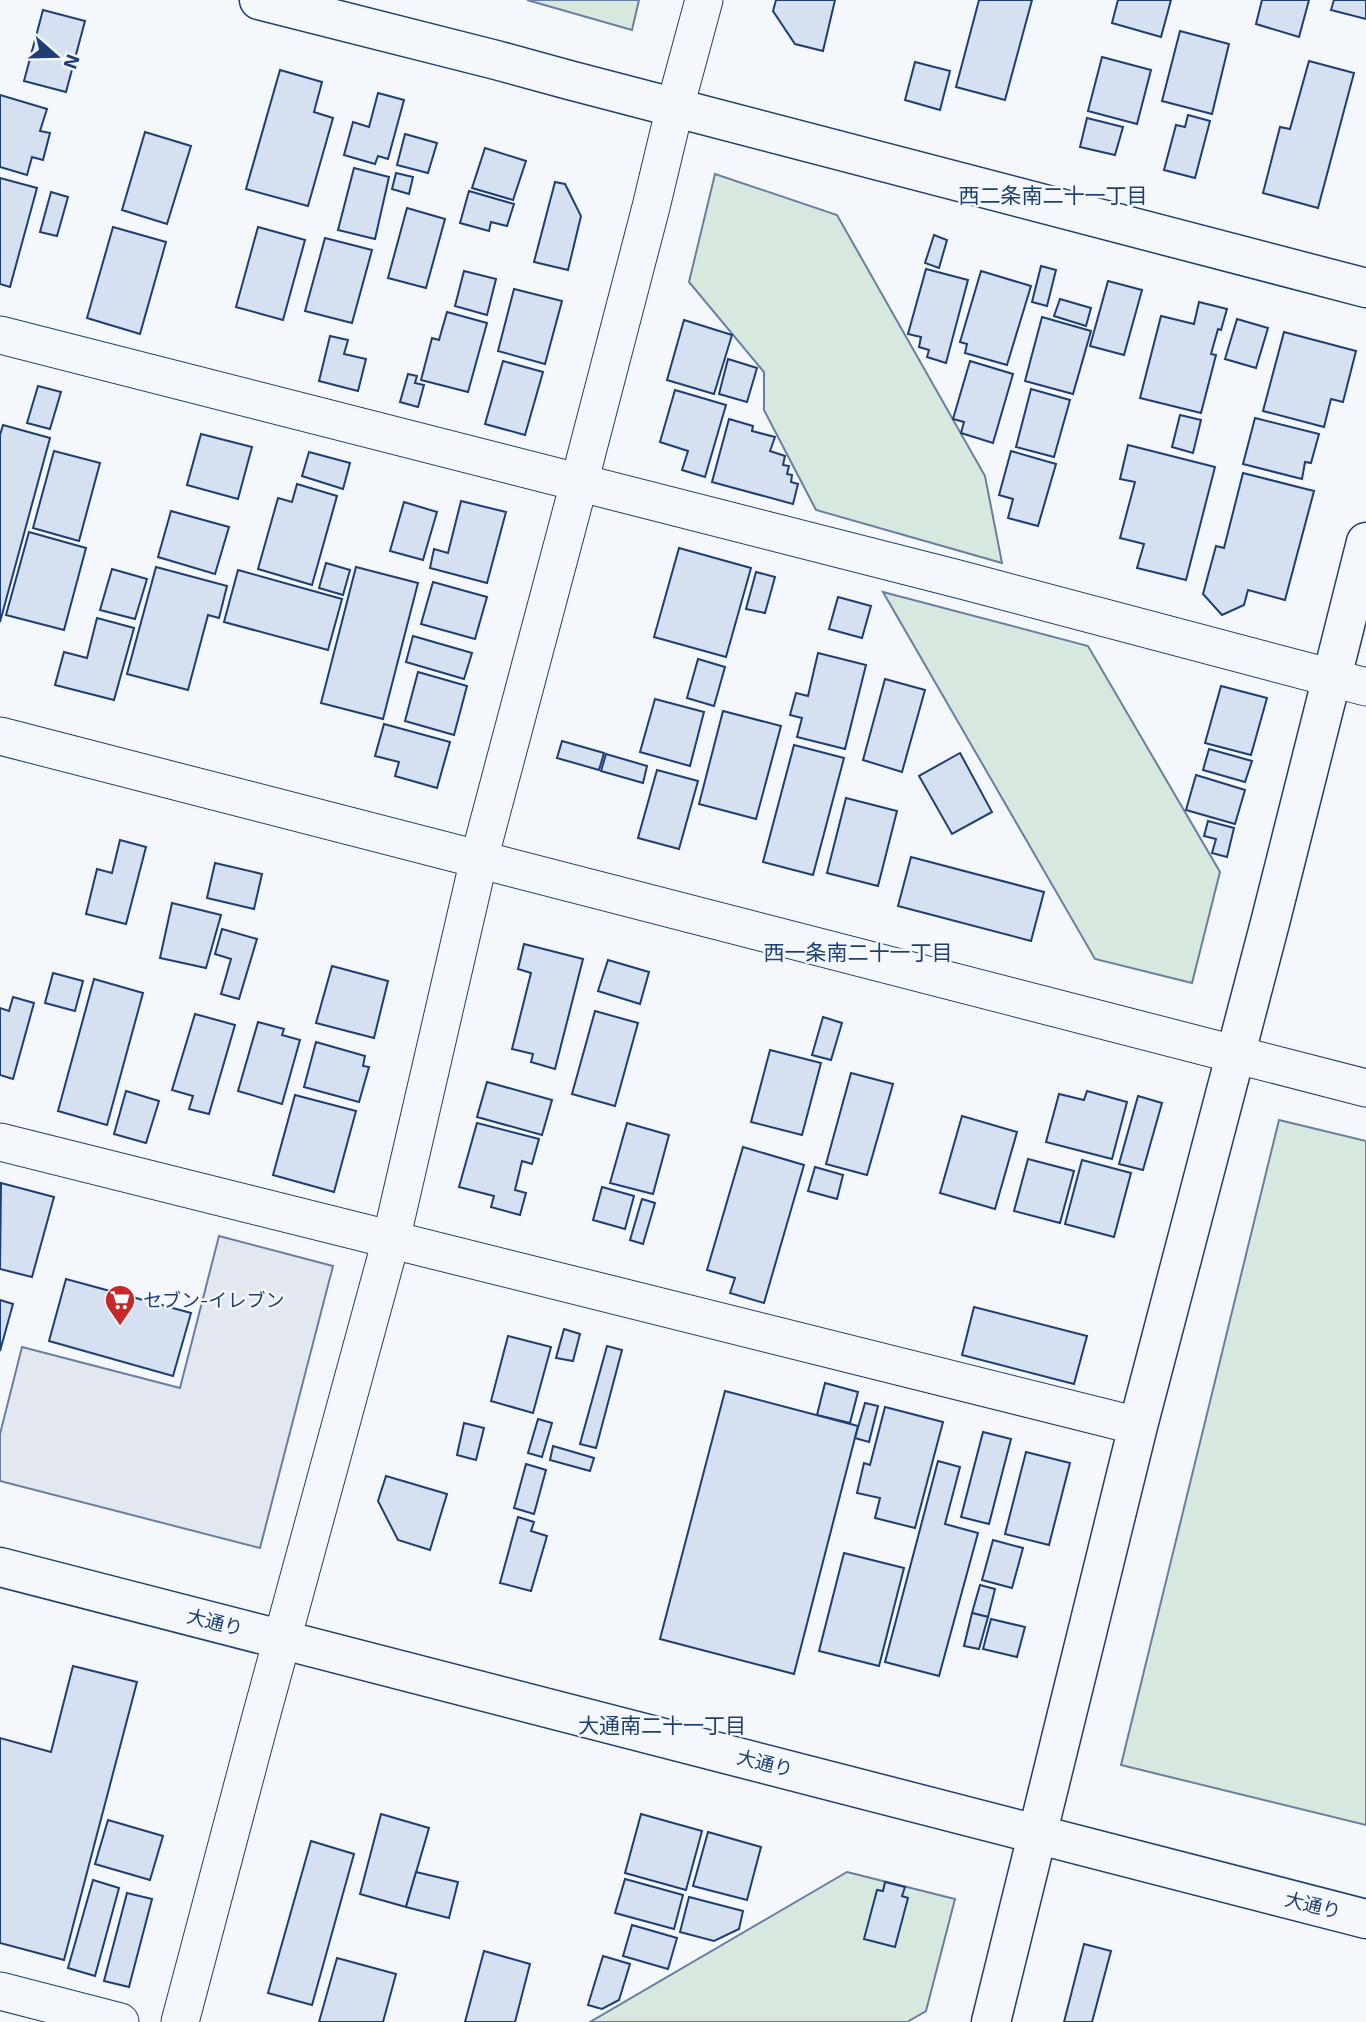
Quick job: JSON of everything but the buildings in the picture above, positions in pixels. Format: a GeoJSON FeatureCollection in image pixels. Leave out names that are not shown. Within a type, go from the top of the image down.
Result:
{"type":"FeatureCollection","features":[{"type":"Feature","properties":{"kind":"main road"},"geometry":{"type":"LineString","coordinates":[[259,0],[1366,288]]}},
{"type":"Feature","properties":{"kind":"main road"},"geometry":{"type":"LineString","coordinates":[[991,2022],[1138,1426],[1271,919],[1349,682],[1366,542]]}},
{"type":"Feature","properties":{"kind":"main road","name":"大通り"},"geometry":{"type":"LineString","coordinates":[[0,1567],[1366,1919]]}},
{"type":"Feature","properties":{"kind":"street"},"geometry":{"type":"LineString","coordinates":[[180,2022],[391,1240],[479,859],[704,0]]}},
{"type":"Feature","properties":{"kind":"street"},"geometry":{"type":"LineString","coordinates":[[0,335],[958,579],[1349,682]]}},
{"type":"Feature","properties":{"kind":"street"},"geometry":{"type":"LineString","coordinates":[[0,736],[1366,1088]]}},
{"type":"Feature","properties":{"kind":"street"},"geometry":{"type":"LineString","coordinates":[[0,1142],[1138,1426]]}},
{"type":"Feature","properties":{"kind":"street"},"geometry":{"type":"LineString","coordinates":[[0,1991],[120,2022]]}},
{"type":"Feature","properties":{"kind":"shaded area"},"geometry":{"type":"Polygon","coordinates":[[[527,0],[639,0],[632,30],[527,0]]]}},
{"type":"Feature","properties":{"kind":"shaded area"},"geometry":{"type":"Polygon","coordinates":[[[715,174],[837,215],[985,476],[1002,563],[816,510],[764,410],[764,372],[689,282],[715,174]]]}},
{"type":"Feature","properties":{"kind":"shaded area"},"geometry":{"type":"Polygon","coordinates":[[[883,592],[1088,646],[1220,872],[1192,983],[1095,959],[883,592]]]}},
{"type":"Feature","properties":{"kind":"shaded area"},"geometry":{"type":"Polygon","coordinates":[[[1279,1120],[1366,1141],[1366,1825],[1121,1765],[1279,1120]]]}},
{"type":"Feature","properties":{"kind":"shaded area"},"geometry":{"type":"Polygon","coordinates":[[[219,1236],[333,1266],[260,1548],[0,1481],[0,1434],[22,1347],[180,1388],[219,1236]]]}},
{"type":"Feature","properties":{"kind":"shaded area"},"geometry":{"type":"Polygon","coordinates":[[[847,1872],[955,1899],[926,2011],[907,2022],[590,2022],[847,1872]]]}},
{"type":"Feature","properties":{"kind":"place","name":"セブン-イレブン"},"geometry":{"type":"Point","coordinates":[120,1327]}},
{"type":"Feature","properties":{"kind":"district","name":"西二条南二十一丁目"},"geometry":{"type":"Point","coordinates":[1053,196]}},
{"type":"Feature","properties":{"kind":"district","name":"西一条南二十一丁目"},"geometry":{"type":"Point","coordinates":[858,953]}},
{"type":"Feature","properties":{"kind":"district","name":"大通南二十一丁目"},"geometry":{"type":"Point","coordinates":[662,1726]}}]}
